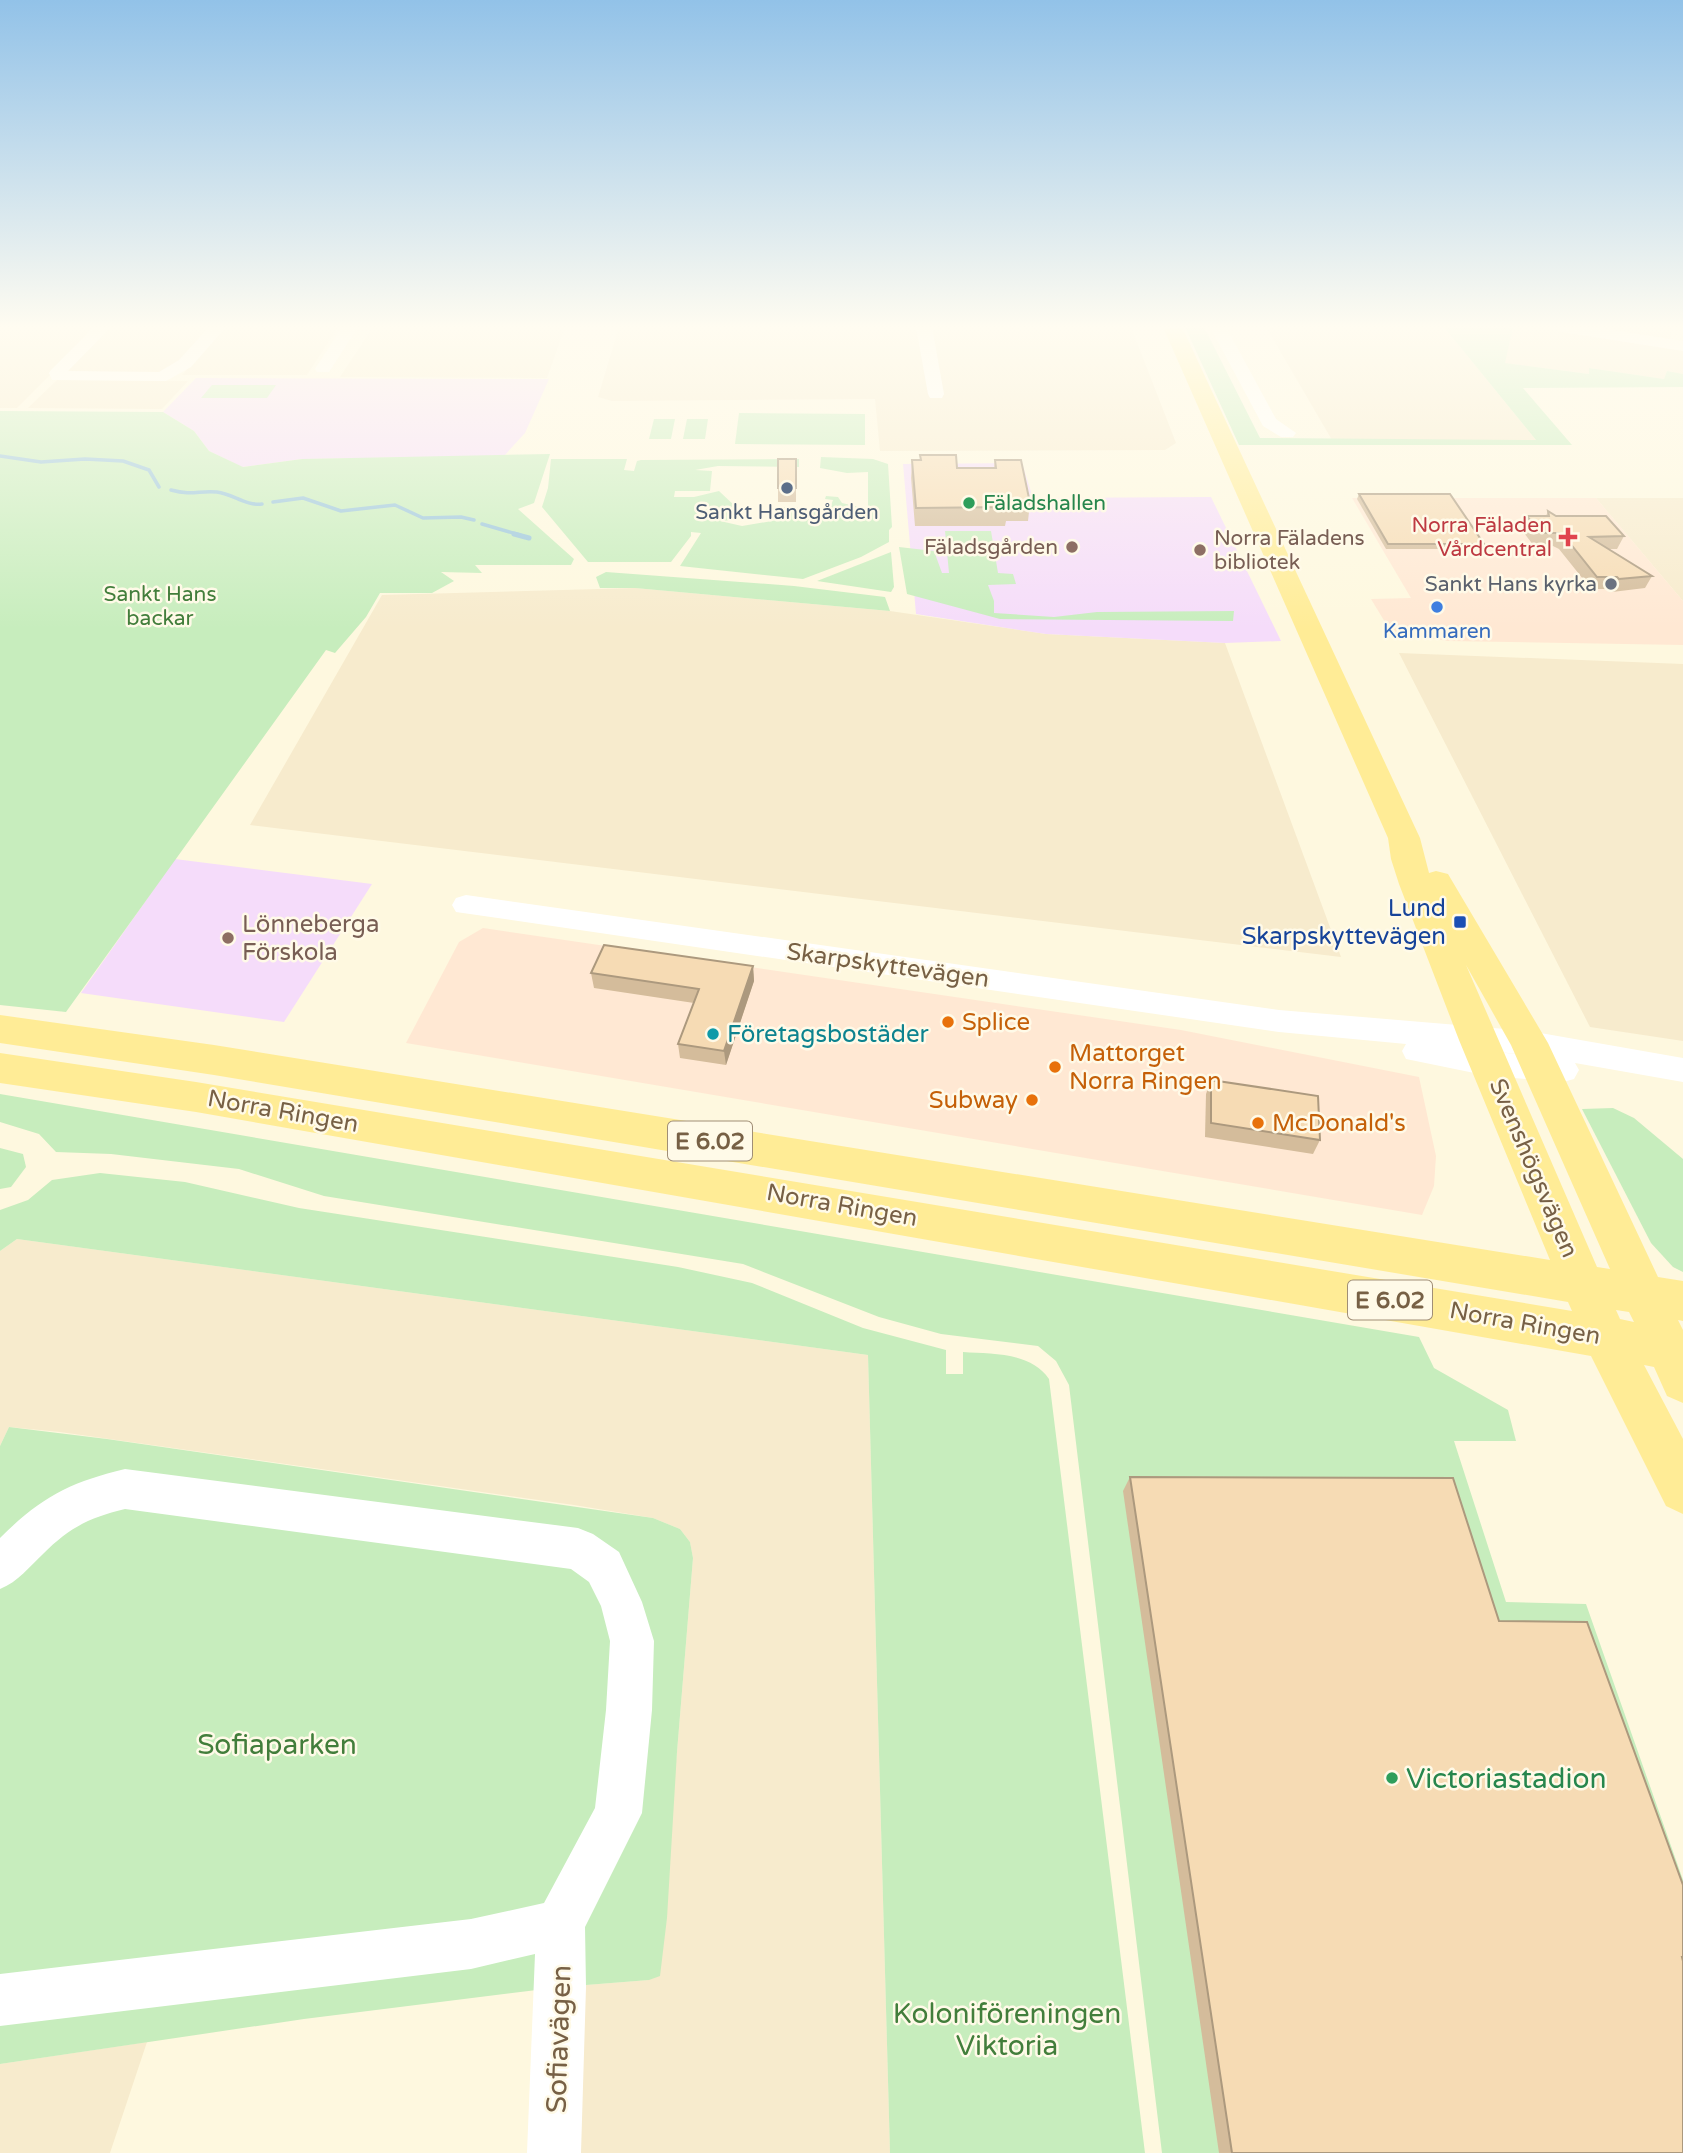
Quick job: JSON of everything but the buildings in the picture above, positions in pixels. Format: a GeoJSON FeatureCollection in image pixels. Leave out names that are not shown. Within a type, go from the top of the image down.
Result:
{"type":"FeatureCollection","features":[{"type":"Feature","properties":{"kind":"main road","name":"Svenshögsvägen"},"geometry":{"type":"LineString","coordinates":[[1218,427],[1404,838],[1422,859],[1460,922],[1664,1298],[1678,1360]]}},
{"type":"Feature","properties":{"kind":"main road","name":"Svenshögsvägen"},"geometry":{"type":"LineString","coordinates":[[1404,838],[1407,859],[1416,884],[1605,1337],[1683,1489]]}},
{"type":"Feature","properties":{"kind":"main road","name":"Norra Ringen"},"geometry":{"type":"LineString","coordinates":[[0,1029],[214,1060],[1664,1298]]}},
{"type":"Feature","properties":{"kind":"main road","name":"Norra Ringen"},"geometry":{"type":"LineString","coordinates":[[0,1068],[223,1101],[1605,1337],[1678,1360]]}},
{"type":"Feature","properties":{"kind":"street"},"geometry":{"type":"LineString","coordinates":[[1278,427],[1287,433]]}},
{"type":"Feature","properties":{"kind":"street","name":"Skarpskyttevägen"},"geometry":{"type":"LineString","coordinates":[[466,905],[1310,1025],[1430,1054],[1484,1052],[1535,1056],[1596,1072],[1675,1069]]}},
{"type":"Feature","properties":{"kind":"street"},"geometry":{"type":"LineString","coordinates":[[0,1568],[29,1538],[68,1507],[125,1489],[578,1549],[604,1567],[621,1602],[632,1641],[629,1710],[618,1813],[560,1924],[471,1944],[0,2000]]}},
{"type":"Feature","properties":{"kind":"street","name":"Sofiavägen"},"geometry":{"type":"LineString","coordinates":[[554,2153],[561,1987],[560,1924]]}},
{"type":"Feature","properties":{"kind":"shaded area"},"geometry":{"type":"Polygon","coordinates":[[[188,427],[527,427],[504,456],[302,459],[242,467],[209,451],[188,427]]]}},
{"type":"Feature","properties":{"kind":"shaded area"},"geometry":{"type":"Polygon","coordinates":[[[878,427],[1170,427],[1176,443],[1165,450],[880,451],[878,427]]]}},
{"type":"Feature","properties":{"kind":"shaded area"},"geometry":{"type":"Polygon","coordinates":[[[1325,427],[1526,427],[1536,440],[1332,440],[1325,427]]]}},
{"type":"Feature","properties":{"kind":"shaded area","name":"Fäladsgården"},"geometry":{"type":"Polygon","coordinates":[[[1022,463],[1033,498],[1211,497],[1281,641],[1225,643],[1046,634],[916,614],[903,464],[1022,463]]]}},
{"type":"Feature","properties":{"kind":"shaded area"},"geometry":{"type":"Polygon","coordinates":[[[1352,498],[1596,498],[1683,601],[1683,645],[1448,641],[1391,632],[1371,599],[1411,598],[1352,498]]]}},
{"type":"Feature","properties":{"kind":"shaded area"},"geometry":{"type":"Polygon","coordinates":[[[1596,498],[1683,498],[1683,601],[1596,498]]]}},
{"type":"Feature","properties":{"kind":"shaded area"},"geometry":{"type":"Polygon","coordinates":[[[635,588],[890,611],[1046,634],[1225,643],[1341,957],[250,825],[382,595],[635,588]]]}},
{"type":"Feature","properties":{"kind":"shaded area"},"geometry":{"type":"Polygon","coordinates":[[[1399,653],[1683,664],[1683,1041],[1590,1027],[1399,653]]]}},
{"type":"Feature","properties":{"kind":"shaded area","name":"Lönneberga Förskola"},"geometry":{"type":"Polygon","coordinates":[[[175,859],[372,884],[284,1022],[81,993],[175,859]]]}},
{"type":"Feature","properties":{"kind":"shaded area"},"geometry":{"type":"Polygon","coordinates":[[[483,928],[1181,1030],[1419,1077],[1436,1156],[1434,1186],[1422,1215],[406,1043],[459,942],[483,928]]]}},
{"type":"Feature","properties":{"kind":"shaded area"},"geometry":{"type":"Polygon","coordinates":[[[17,1239],[868,1355],[890,2153],[554,2153],[561,1987],[649,1980],[677,1752],[693,1558],[690,1542],[680,1529],[653,1518],[574,1505],[60,1432],[9,1427],[0,1446],[0,1251],[17,1239]]]}},
{"type":"Feature","properties":{"kind":"shaded area"},"geometry":{"type":"Polygon","coordinates":[[[147,2042],[110,2153],[0,2153],[0,2064],[147,2042]]]}},
{"type":"Feature","properties":{"kind":"green space","name":"Sankt Hans backar"},"geometry":{"type":"Polygon","coordinates":[[[0,427],[188,427],[209,451],[243,467],[302,459],[550,454],[534,503],[518,509],[574,559],[571,565],[475,565],[482,573],[441,572],[454,581],[432,593],[380,593],[366,617],[335,653],[326,650],[66,1012],[0,1005],[0,427]]]}},
{"type":"Feature","properties":{"kind":"green space"},"geometry":{"type":"Polygon","coordinates":[[[652,427],[673,427],[671,439],[649,439],[652,427]]]}},
{"type":"Feature","properties":{"kind":"green space"},"geometry":{"type":"Polygon","coordinates":[[[685,427],[707,427],[705,439],[683,439],[685,427]]]}},
{"type":"Feature","properties":{"kind":"green space"},"geometry":{"type":"Polygon","coordinates":[[[737,427],[865,427],[865,445],[735,444],[737,427]]]}},
{"type":"Feature","properties":{"kind":"green space"},"geometry":{"type":"Polygon","coordinates":[[[1231,427],[1255,427],[1260,438],[1536,440],[1526,427],[1557,427],[1572,445],[1239,445],[1231,427]]]}},
{"type":"Feature","properties":{"kind":"green space"},"geometry":{"type":"Polygon","coordinates":[[[821,457],[873,459],[888,464],[892,527],[889,530],[889,542],[861,557],[803,579],[680,566],[701,533],[691,532],[691,536],[671,562],[588,562],[542,507],[548,488],[551,459],[627,459],[624,470],[634,471],[637,461],[641,460],[799,459],[799,467],[718,466],[695,470],[712,471],[710,491],[675,491],[674,497],[694,497],[719,491],[736,507],[729,512],[733,513],[732,520],[720,521],[742,526],[778,520],[779,507],[797,507],[799,510],[830,508],[833,500],[825,499],[826,496],[838,497],[842,503],[868,509],[868,472],[847,473],[820,468],[821,457]]]}},
{"type":"Feature","properties":{"kind":"green space"},"geometry":{"type":"Polygon","coordinates":[[[945,531],[991,531],[998,573],[1013,574],[1016,584],[988,585],[994,601],[994,613],[1054,617],[1097,612],[1234,611],[1233,621],[1000,619],[907,594],[899,547],[934,551],[942,573],[949,573],[945,531]]]}},
{"type":"Feature","properties":{"kind":"green space"},"geometry":{"type":"Polygon","coordinates":[[[891,552],[894,587],[891,592],[817,581],[891,552]]]}},
{"type":"Feature","properties":{"kind":"green space"},"geometry":{"type":"Polygon","coordinates":[[[606,572],[794,586],[885,597],[890,611],[635,588],[600,588],[596,577],[606,572]]]}},
{"type":"Feature","properties":{"kind":"green space"},"geometry":{"type":"Polygon","coordinates":[[[0,1094],[1419,1337],[1434,1368],[1508,1410],[1516,1441],[1454,1441],[1506,1602],[1586,1604],[1683,1880],[1683,1924],[1219,2153],[1162,2153],[1069,1385],[1056,1361],[1038,1346],[941,1334],[879,1317],[743,1264],[324,1196],[239,1169],[111,1154],[56,1152],[39,1134],[0,1122],[0,1094]]]}},
{"type":"Feature","properties":{"kind":"green space"},"geometry":{"type":"Polygon","coordinates":[[[1613,1108],[1634,1118],[1683,1159],[1683,1272],[1673,1267],[1651,1243],[1582,1109],[1613,1108]]]}},
{"type":"Feature","properties":{"kind":"green space"},"geometry":{"type":"Polygon","coordinates":[[[0,1148],[23,1154],[26,1167],[11,1187],[0,1189],[0,1148]]]}},
{"type":"Feature","properties":{"kind":"green space","name":"Koloniföreningen Viktoria"},"geometry":{"type":"Polygon","coordinates":[[[100,1173],[185,1182],[299,1208],[678,1267],[752,1283],[863,1328],[946,1350],[946,1374],[963,1374],[963,1352],[1010,1356],[1022,1359],[1041,1370],[1049,1379],[1145,2153],[890,2153],[868,1355],[17,1239],[0,1251],[0,1210],[28,1200],[52,1180],[100,1173]]]}},
{"type":"Feature","properties":{"kind":"green space","name":"Sofiaparken"},"geometry":{"type":"Polygon","coordinates":[[[9,1427],[653,1518],[680,1529],[690,1542],[693,1558],[667,1918],[660,1976],[649,1980],[561,1987],[304,2019],[0,2064],[0,1446],[9,1427]]]}},
{"type":"Feature","properties":{"kind":"waterway"},"geometry":{"type":"LineString","coordinates":[[0,456],[41,462],[85,459],[123,461],[149,470],[159,487]]}},
{"type":"Feature","properties":{"kind":"waterway"},"geometry":{"type":"LineString","coordinates":[[171,490],[185,493],[217,492],[250,503],[262,504]]}},
{"type":"Feature","properties":{"kind":"waterway"},"geometry":{"type":"LineString","coordinates":[[273,502],[303,498],[341,511],[395,505],[423,518],[461,517],[474,520]]}},
{"type":"Feature","properties":{"kind":"waterway"},"geometry":{"type":"LineString","coordinates":[[482,524],[520,535]]}},
{"type":"Feature","properties":{"kind":"waterway"},"geometry":{"type":"LineString","coordinates":[[514,534],[529,538]]}},
{"type":"Feature","properties":{"kind":"place","name":"Sankt Hansgården"},"geometry":{"type":"Point","coordinates":[787,488]}},
{"type":"Feature","properties":{"kind":"place","name":"Fäladshallen"},"geometry":{"type":"Point","coordinates":[969,503]}},
{"type":"Feature","properties":{"kind":"place","name":"Norra Fäladen Vårdcentral"},"geometry":{"type":"Point","coordinates":[1568,537]}},
{"type":"Feature","properties":{"kind":"place","name":"Fäladsgården"},"geometry":{"type":"Point","coordinates":[1072,547]}},
{"type":"Feature","properties":{"kind":"place","name":"Norra Fäladens bibliotek"},"geometry":{"type":"Point","coordinates":[1200,550]}},
{"type":"Feature","properties":{"kind":"place","name":"Sankt Hans kyrka"},"geometry":{"type":"Point","coordinates":[1611,584]}},
{"type":"Feature","properties":{"kind":"place","name":"Kammaren"},"geometry":{"type":"Point","coordinates":[1437,607]}},
{"type":"Feature","properties":{"kind":"place","name":"Lund Skarpskyttevägen"},"geometry":{"type":"Point","coordinates":[1460,922]}},
{"type":"Feature","properties":{"kind":"place","name":"Lönneberga Förskola"},"geometry":{"type":"Point","coordinates":[228,938]}},
{"type":"Feature","properties":{"kind":"place","name":"Splice"},"geometry":{"type":"Point","coordinates":[948,1022]}},
{"type":"Feature","properties":{"kind":"place","name":"Företagsbostäder"},"geometry":{"type":"Point","coordinates":[713,1034]}},
{"type":"Feature","properties":{"kind":"place","name":"Mattorget Norra Ringen"},"geometry":{"type":"Point","coordinates":[1055,1067]}},
{"type":"Feature","properties":{"kind":"place","name":"Subway"},"geometry":{"type":"Point","coordinates":[1032,1100]}},
{"type":"Feature","properties":{"kind":"place","name":"McDonald's"},"geometry":{"type":"Point","coordinates":[1258,1123]}},
{"type":"Feature","properties":{"kind":"place","name":"Victoriastadion"},"geometry":{"type":"Point","coordinates":[1392,1778]}}]}
